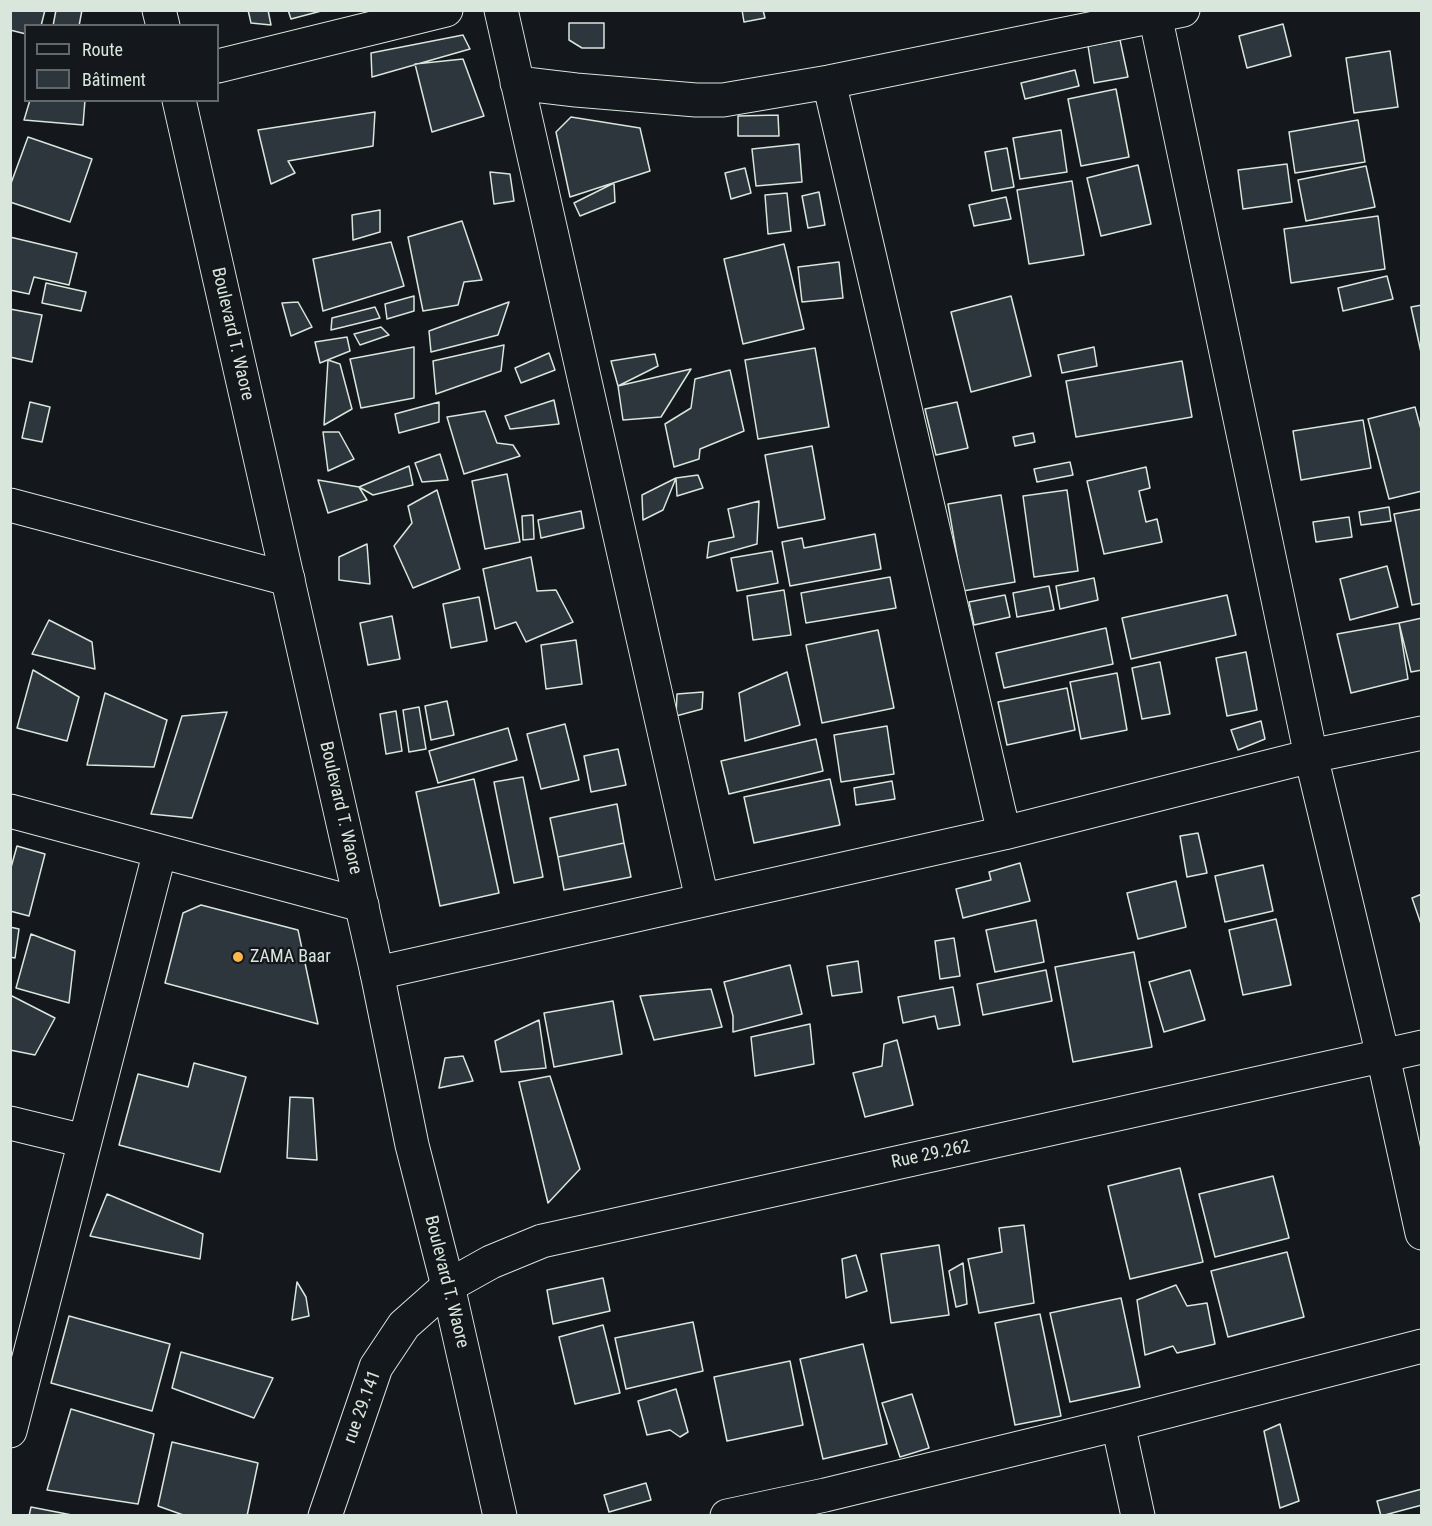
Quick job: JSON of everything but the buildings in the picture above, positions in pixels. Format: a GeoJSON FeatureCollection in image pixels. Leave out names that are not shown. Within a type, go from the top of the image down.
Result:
{"type":"FeatureCollection","features":[{"type":"Feature","properties":{"kind":"street"},"geometry":{"type":"LineString","coordinates":[[219,66],[446,10]]}},
{"type":"Feature","properties":{"kind":"street"},"geometry":{"type":"LineString","coordinates":[[501,10],[702,899]]}},
{"type":"Feature","properties":{"kind":"street"},"geometry":{"type":"LineString","coordinates":[[517,83],[696,100],[723,100],[829,82],[1164,12],[1311,756],[1383,1056],[1422,1233]]}},
{"type":"Feature","properties":{"kind":"street"},"geometry":{"type":"LineString","coordinates":[[829,82],[1004,833]]}},
{"type":"Feature","properties":{"kind":"street","name":"Boulevard T. Waore"},"geometry":{"type":"LineString","coordinates":[[179,102],[362,905],[412,1146],[448,1286],[500,1515]]}},
{"type":"Feature","properties":{"kind":"street"},"geometry":{"type":"LineString","coordinates":[[10,505],[288,579]]}},
{"type":"Feature","properties":{"kind":"street"},"geometry":{"type":"LineString","coordinates":[[377,973],[1004,833],[1311,756],[1422,733]]}},
{"type":"Feature","properties":{"kind":"street"},"geometry":{"type":"LineString","coordinates":[[10,811],[362,905]]}},
{"type":"Feature","properties":{"kind":"street"},"geometry":{"type":"LineString","coordinates":[[10,1431],[160,851]]}},
{"type":"Feature","properties":{"kind":"street","name":"Rue 29.262"},"geometry":{"type":"LineString","coordinates":[[448,1286],[491,1262],[542,1241],[1422,1047]]}},
{"type":"Feature","properties":{"kind":"street"},"geometry":{"type":"LineString","coordinates":[[10,1123],[84,1141]]}},
{"type":"Feature","properties":{"kind":"street","name":"rue 29.141"},"geometry":{"type":"LineString","coordinates":[[325,1515],[376,1367],[404,1325],[448,1286]]}},
{"type":"Feature","properties":{"kind":"street"},"geometry":{"type":"LineString","coordinates":[[727,1515],[828,1505],[1118,1424],[1422,1346]]}},
{"type":"Feature","properties":{"kind":"street"},"geometry":{"type":"LineString","coordinates":[[1118,1424],[1138,1515]]}},
{"type":"Feature","properties":{"kind":"place","name":"ZAMA Baar"},"geometry":{"type":"Point","coordinates":[238,957]}}]}
